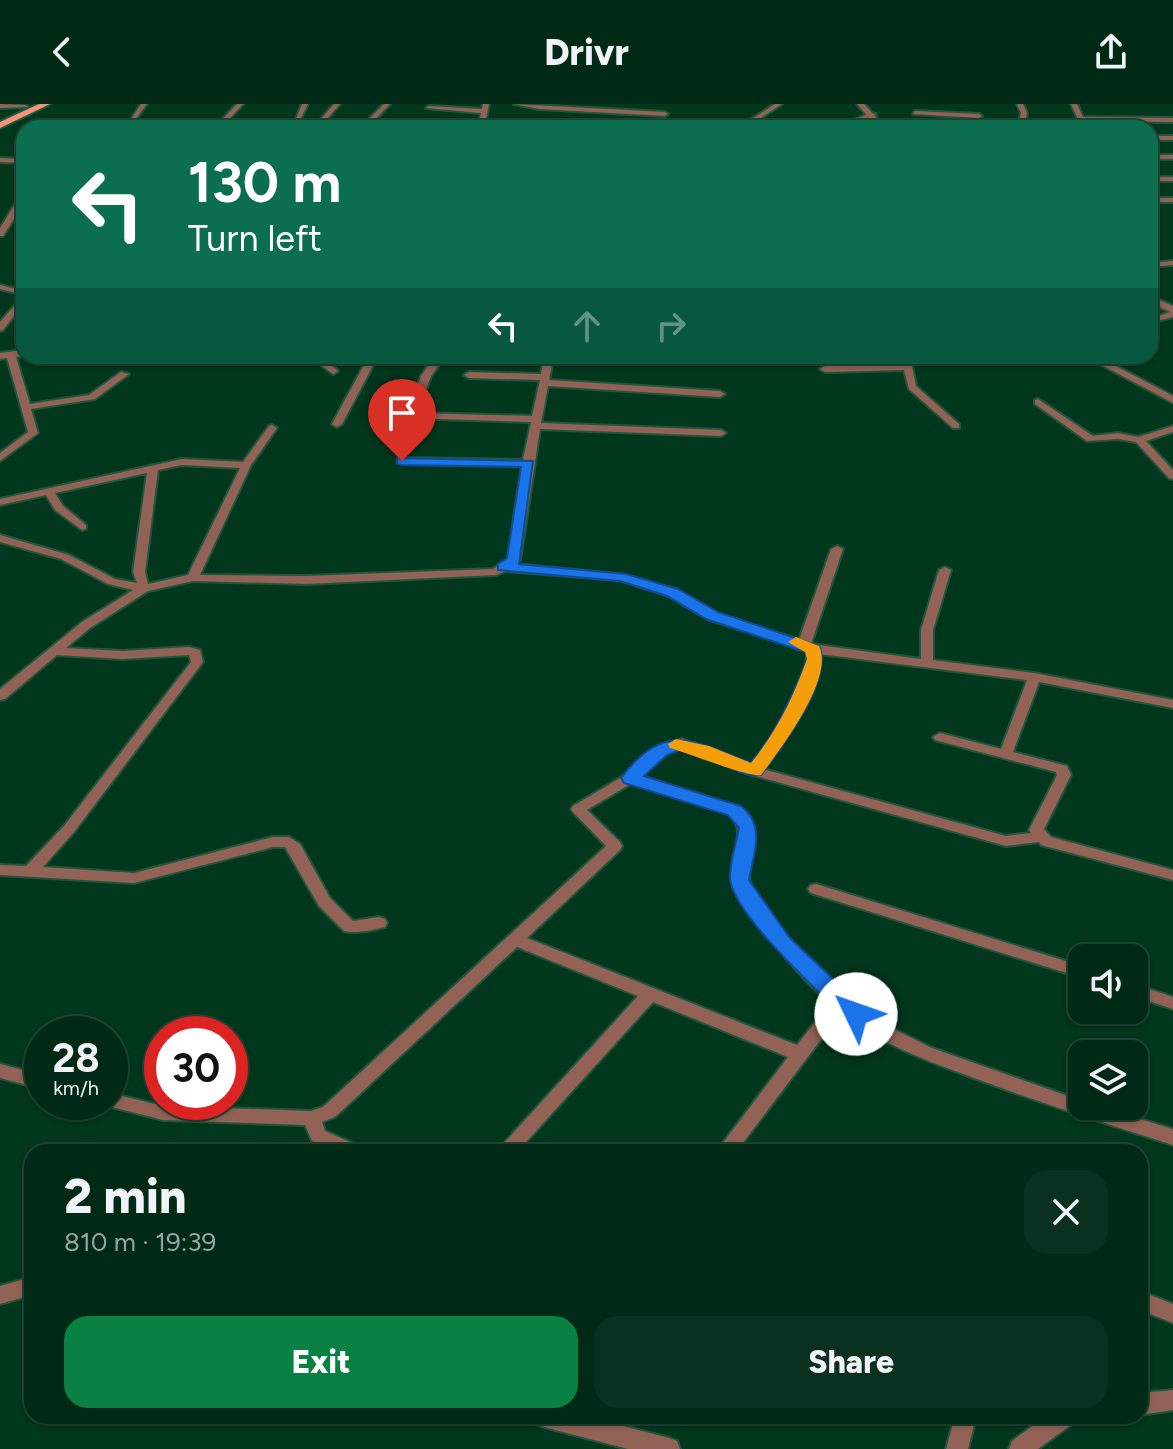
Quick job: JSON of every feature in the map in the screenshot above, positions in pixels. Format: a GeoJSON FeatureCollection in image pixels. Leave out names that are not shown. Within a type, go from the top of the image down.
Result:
{"type":"FeatureCollection","features":[{"type":"Feature","properties":{"kind":"main road"},"geometry":{"type":"LineString","coordinates":[[0,125],[46,104]]}},
{"type":"Feature","properties":{"kind":"main road"},"geometry":{"type":"LineString","coordinates":[[0,119],[29,105]]}},
{"type":"Feature","properties":{"kind":"street"},"geometry":{"type":"LineString","coordinates":[[225,120],[240,104]]}},
{"type":"Feature","properties":{"kind":"street"},"geometry":{"type":"LineString","coordinates":[[323,120],[337,104]]}},
{"type":"Feature","properties":{"kind":"street"},"geometry":{"type":"LineString","coordinates":[[371,120],[387,104]]}},
{"type":"Feature","properties":{"kind":"street"},"geometry":{"type":"LineString","coordinates":[[517,104],[638,116],[665,114]]}},
{"type":"Feature","properties":{"kind":"street"},"geometry":{"type":"LineString","coordinates":[[753,120],[779,104]]}},
{"type":"Feature","properties":{"kind":"street"},"geometry":{"type":"LineString","coordinates":[[860,104],[877,120]]}},
{"type":"Feature","properties":{"kind":"street"},"geometry":{"type":"LineString","coordinates":[[1074,104],[1082,119],[1173,120]]}},
{"type":"Feature","properties":{"kind":"street"},"geometry":{"type":"LineString","coordinates":[[0,106],[29,105]]}},
{"type":"Feature","properties":{"kind":"street"},"geometry":{"type":"LineString","coordinates":[[533,114],[541,106]]}},
{"type":"Feature","properties":{"kind":"street"},"geometry":{"type":"LineString","coordinates":[[429,108],[485,108]]}},
{"type":"Feature","properties":{"kind":"street"},"geometry":{"type":"LineString","coordinates":[[915,113],[979,120],[976,108]]}},
{"type":"Feature","properties":{"kind":"street"},"geometry":{"type":"LineString","coordinates":[[857,120],[873,114]]}},
{"type":"Feature","properties":{"kind":"street"},"geometry":{"type":"LineString","coordinates":[[0,234],[16,209]]}},
{"type":"Feature","properties":{"kind":"street"},"geometry":{"type":"LineString","coordinates":[[0,328],[16,307]]}},
{"type":"Feature","properties":{"kind":"street"},"geometry":{"type":"LineString","coordinates":[[0,458],[33,433],[6,356]]}},
{"type":"Feature","properties":{"kind":"street"},"geometry":{"type":"LineString","coordinates":[[325,364],[333,371]]}},
{"type":"Feature","properties":{"kind":"street"},"geometry":{"type":"LineString","coordinates":[[337,424],[368,364]]}},
{"type":"Feature","properties":{"kind":"street"},"geometry":{"type":"LineString","coordinates":[[434,364],[426,376],[411,416],[721,433]]}},
{"type":"Feature","properties":{"kind":"street"},"geometry":{"type":"LineString","coordinates":[[504,567],[514,560],[528,463],[547,364]]}},
{"type":"Feature","properties":{"kind":"street"},"geometry":{"type":"LineString","coordinates":[[825,369],[876,364]]}},
{"type":"Feature","properties":{"kind":"street"},"geometry":{"type":"LineString","coordinates":[[907,364],[912,387],[956,426]]}},
{"type":"Feature","properties":{"kind":"street"},"geometry":{"type":"LineString","coordinates":[[1105,364],[1173,400]]}},
{"type":"Feature","properties":{"kind":"street"},"geometry":{"type":"LineString","coordinates":[[26,407],[92,397],[124,374]]}},
{"type":"Feature","properties":{"kind":"street"},"geometry":{"type":"LineString","coordinates":[[469,375],[720,394]]}},
{"type":"Feature","properties":{"kind":"street"},"geometry":{"type":"LineString","coordinates":[[1038,402],[1085,437],[1118,436],[1139,440],[1173,429]]}},
{"type":"Feature","properties":{"kind":"street"},"geometry":{"type":"LineString","coordinates":[[193,578],[246,465],[272,428]]}},
{"type":"Feature","properties":{"kind":"street"},"geometry":{"type":"LineString","coordinates":[[1139,440],[1173,476]]}},
{"type":"Feature","properties":{"kind":"street"},"geometry":{"type":"LineString","coordinates":[[0,502],[196,461],[246,465]]}},
{"type":"Feature","properties":{"kind":"street"},"geometry":{"type":"LineString","coordinates":[[402,461],[528,463]]}},
{"type":"Feature","properties":{"kind":"street"},"geometry":{"type":"LineString","coordinates":[[144,588],[139,572],[153,468]]}},
{"type":"Feature","properties":{"kind":"street"},"geometry":{"type":"LineString","coordinates":[[48,490],[59,508],[82,527]]}},
{"type":"Feature","properties":{"kind":"street"},"geometry":{"type":"LineString","coordinates":[[0,538],[65,557],[112,582],[144,588]]}},
{"type":"Feature","properties":{"kind":"street"},"geometry":{"type":"LineString","coordinates":[[754,771],[780,739],[799,703],[815,659],[808,647],[837,549]]}},
{"type":"Feature","properties":{"kind":"street"},"geometry":{"type":"LineString","coordinates":[[0,696],[86,625],[144,588],[193,578],[306,580],[473,575],[504,567],[621,577],[673,593],[712,616],[808,647],[1034,677],[1173,704]]}},
{"type":"Feature","properties":{"kind":"street"},"geometry":{"type":"LineString","coordinates":[[927,663],[927,630],[945,570]]}},
{"type":"Feature","properties":{"kind":"street"},"geometry":{"type":"LineString","coordinates":[[30,872],[69,829],[197,662],[196,653],[189,651],[122,655],[54,651]]}},
{"type":"Feature","properties":{"kind":"street"},"geometry":{"type":"LineString","coordinates":[[1006,753],[1034,677]]}},
{"type":"Feature","properties":{"kind":"street"},"geometry":{"type":"LineString","coordinates":[[940,737],[1062,769],[1064,775],[1036,830],[1039,837]]}},
{"type":"Feature","properties":{"kind":"street"},"geometry":{"type":"LineString","coordinates":[[128,1104],[163,1113],[311,1118],[346,1099],[615,846],[578,809],[606,789],[630,778],[661,751],[682,743],[754,771],[1006,841],[1039,837],[1173,875]]}},
{"type":"Feature","properties":{"kind":"street"},"geometry":{"type":"LineString","coordinates":[[630,778],[735,811],[745,818],[748,828],[739,880],[783,944],[840,1002],[872,1026],[928,1054],[1068,1105],[1173,1137]]}},
{"type":"Feature","properties":{"kind":"street"},"geometry":{"type":"LineString","coordinates":[[1,871],[134,878],[273,842],[289,842],[324,902],[350,927],[379,923]]}},
{"type":"Feature","properties":{"kind":"street"},"geometry":{"type":"LineString","coordinates":[[816,889],[1068,968]]}},
{"type":"Feature","properties":{"kind":"street"},"geometry":{"type":"LineString","coordinates":[[515,940],[800,1054]]}},
{"type":"Feature","properties":{"kind":"street"},"geometry":{"type":"LineString","coordinates":[[512,1144],[650,994]]}},
{"type":"Feature","properties":{"kind":"street"},"geometry":{"type":"LineString","coordinates":[[1148,995],[1173,1003]]}},
{"type":"Feature","properties":{"kind":"street"},"geometry":{"type":"LineString","coordinates":[[731,1144],[840,1002]]}},
{"type":"Feature","properties":{"kind":"street"},"geometry":{"type":"LineString","coordinates":[[0,1071],[24,1077]]}},
{"type":"Feature","properties":{"kind":"street"},"geometry":{"type":"LineString","coordinates":[[311,1118],[318,1136],[335,1144]]}},
{"type":"Feature","properties":{"kind":"street"},"geometry":{"type":"LineString","coordinates":[[0,1295],[24,1288]]}},
{"type":"Feature","properties":{"kind":"street"},"geometry":{"type":"LineString","coordinates":[[1148,1303],[1173,1314]]}},
{"type":"Feature","properties":{"kind":"street"},"geometry":{"type":"LineString","coordinates":[[1148,1403],[1173,1400]]}},
{"type":"Feature","properties":{"kind":"street"},"geometry":{"type":"LineString","coordinates":[[574,1424],[669,1449]]}},
{"type":"Feature","properties":{"kind":"street"},"geometry":{"type":"LineString","coordinates":[[957,1449],[963,1424]]}},
{"type":"Feature","properties":{"kind":"street"},"geometry":{"type":"LineString","coordinates":[[1020,1449],[1053,1424]]}},
{"type":"Feature","properties":{"kind":"slow traffic"},"geometry":{"type":"LineString","coordinates":[[676,744],[703,750],[754,771],[780,739],[799,703],[815,659],[813,649],[796,642]]}},
{"type":"Feature","properties":{"kind":"route"},"geometry":{"type":"LineString","coordinates":[[402,461],[528,463],[514,560],[504,567],[621,577],[673,593],[712,616],[813,649],[815,659],[799,703],[780,739],[754,771],[682,743],[661,751],[630,778],[735,811],[745,818],[748,828],[739,880],[750,900],[783,944],[840,1002],[856,1014]]}}]}
